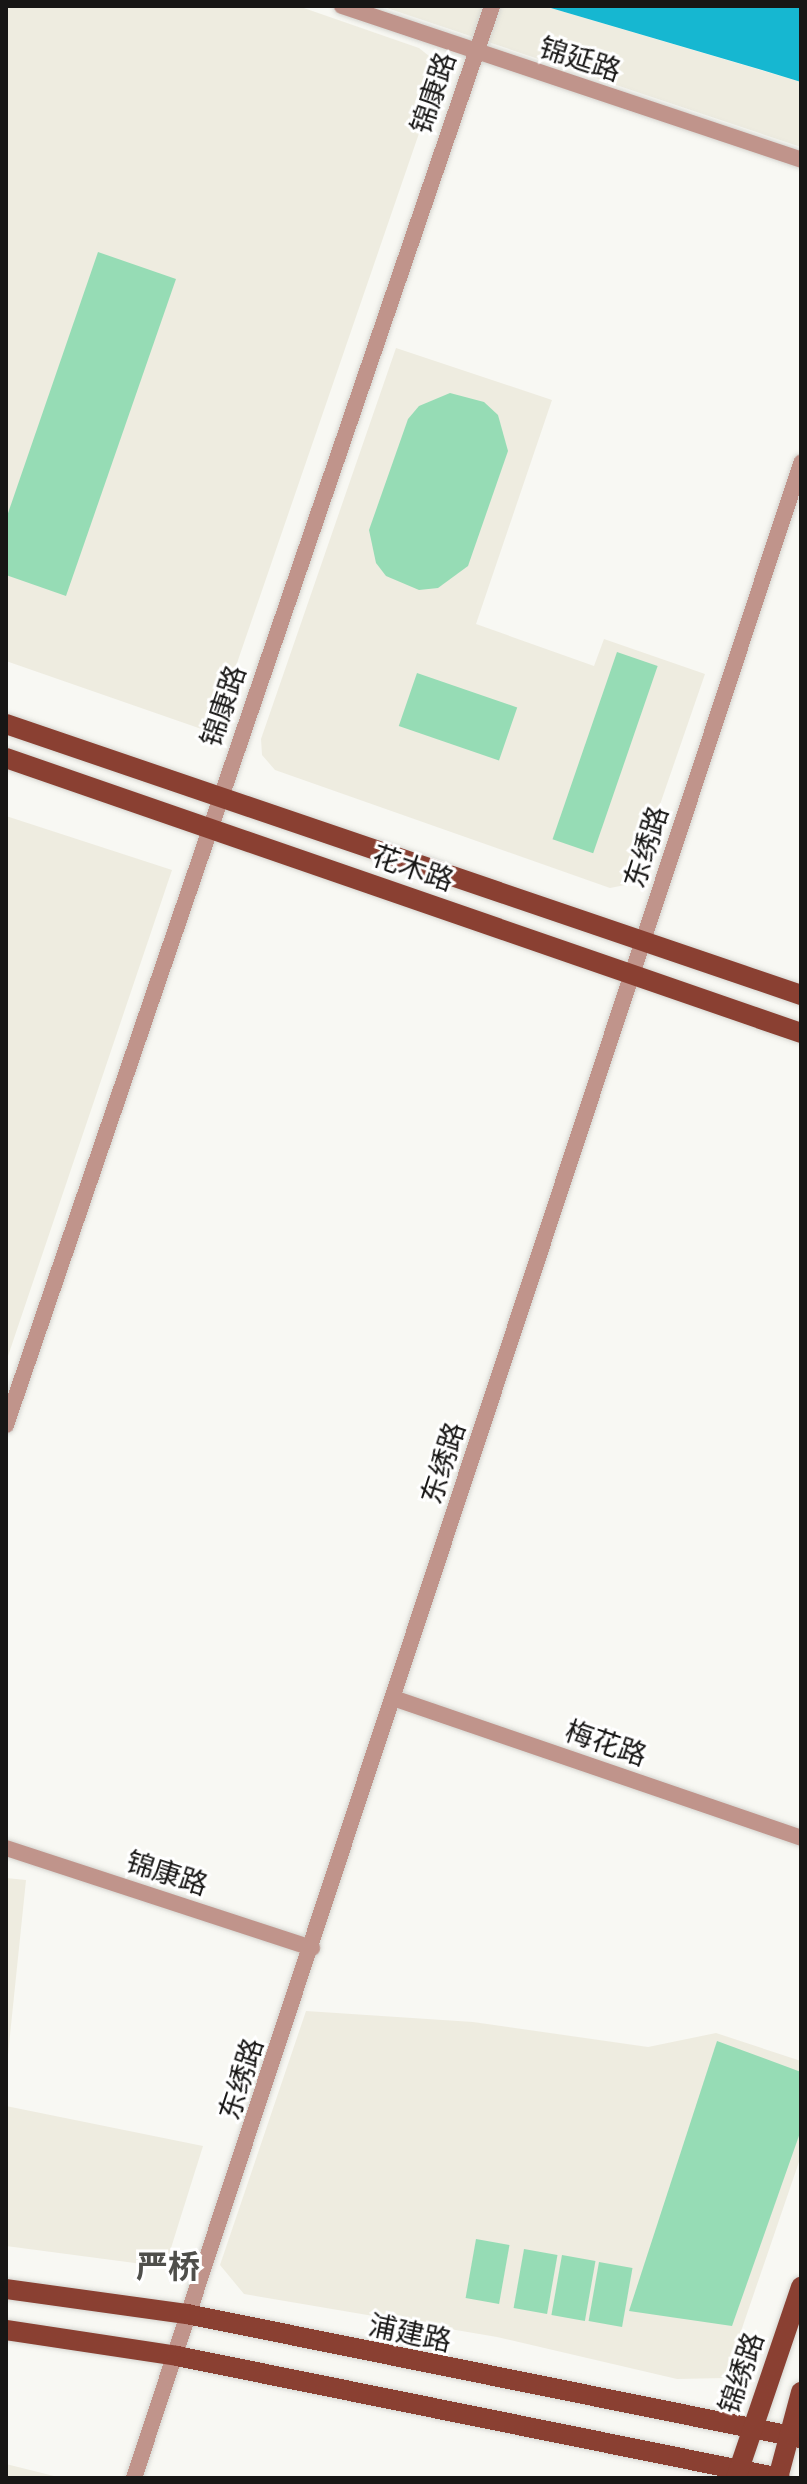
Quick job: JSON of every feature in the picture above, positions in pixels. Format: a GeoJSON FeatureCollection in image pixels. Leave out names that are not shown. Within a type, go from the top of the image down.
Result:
{"type":"FeatureCollection","features":[{"type":"Feature","properties":{"kind":"main road","name":"花木路"},"geometry":{"type":"LineString","coordinates":[[6,724],[801,995]]}},
{"type":"Feature","properties":{"kind":"main road","name":"花木路"},"geometry":{"type":"LineString","coordinates":[[6,758],[801,1033]]}},
{"type":"Feature","properties":{"kind":"main road","name":"锦绣路"},"geometry":{"type":"LineString","coordinates":[[738,2472],[801,2287]]}},
{"type":"Feature","properties":{"kind":"main road","name":"浦建路"},"geometry":{"type":"LineString","coordinates":[[6,2289],[187,2314],[751,2430],[795,2436]]}},
{"type":"Feature","properties":{"kind":"main road"},"geometry":{"type":"LineString","coordinates":[[6,2330],[177,2356],[779,2478],[795,2436],[801,2392]]}},
{"type":"Feature","properties":{"kind":"street","name":"锦延路"},"geometry":{"type":"LineString","coordinates":[[342,6],[801,160]]}},
{"type":"Feature","properties":{"kind":"street","name":"锦康路"},"geometry":{"type":"LineString","coordinates":[[6,1425],[492,6]]}},
{"type":"Feature","properties":{"kind":"street","name":"东绣路"},"geometry":{"type":"LineString","coordinates":[[134,2478],[177,2356],[187,2314],[312,1948],[801,463]]}},
{"type":"Feature","properties":{"kind":"street","name":"梅花路"},"geometry":{"type":"LineString","coordinates":[[393,1698],[801,1838]]}},
{"type":"Feature","properties":{"kind":"street","name":"锦康路"},"geometry":{"type":"LineString","coordinates":[[6,1848],[312,1948]]}},
{"type":"Feature","properties":{"kind":"shaded area"},"geometry":{"type":"Polygon","coordinates":[[[6,6],[298,6],[419,48],[434,60],[438,78],[213,733],[6,661],[6,6]]]}},
{"type":"Feature","properties":{"kind":"shaded area"},"geometry":{"type":"Polygon","coordinates":[[[381,6],[544,6],[801,82],[801,147],[381,6]]]}},
{"type":"Feature","properties":{"kind":"shaded area"},"geometry":{"type":"Polygon","coordinates":[[[396,348],[552,400],[476,624],[594,666],[604,639],[705,674],[636,874],[625,885],[610,888],[275,770],[262,755],[261,739],[396,348]]]}},
{"type":"Feature","properties":{"kind":"shaded area"},"geometry":{"type":"Polygon","coordinates":[[[6,816],[172,870],[6,1362],[6,816]]]}},
{"type":"Feature","properties":{"kind":"shaded area"},"geometry":{"type":"Polygon","coordinates":[[[6,1878],[26,1880],[6,2074],[6,1878]]]}},
{"type":"Feature","properties":{"kind":"shaded area"},"geometry":{"type":"Polygon","coordinates":[[[306,2011],[473,2022],[648,2047],[716,2033],[801,2061],[801,2156],[725,2378],[677,2379],[497,2337],[244,2294],[220,2265],[306,2011]]]}},
{"type":"Feature","properties":{"kind":"shaded area"},"geometry":{"type":"Polygon","coordinates":[[[6,2106],[203,2146],[165,2267],[6,2246],[6,2106]]]}},
{"type":"Feature","properties":{"kind":"shaded area"},"geometry":{"type":"Polygon","coordinates":[[[6,2464],[58,2477],[6,2478],[6,2464]]]}},
{"type":"Feature","properties":{"kind":"green space"},"geometry":{"type":"Polygon","coordinates":[[[98,252],[176,279],[66,596],[6,575],[6,519],[98,252]]]}},
{"type":"Feature","properties":{"kind":"green space"},"geometry":{"type":"Polygon","coordinates":[[[450,393],[484,402],[498,415],[508,451],[468,566],[438,588],[419,590],[386,576],[376,563],[369,530],[408,419],[419,406],[450,393]]]}},
{"type":"Feature","properties":{"kind":"green space"},"geometry":{"type":"Polygon","coordinates":[[[617,652],[658,666],[593,853],[553,839],[617,652]]]}},
{"type":"Feature","properties":{"kind":"green space"},"geometry":{"type":"Polygon","coordinates":[[[417,673],[517,708],[499,760],[399,726],[417,673]]]}},
{"type":"Feature","properties":{"kind":"green space"},"geometry":{"type":"Polygon","coordinates":[[[717,2041],[801,2072],[801,2130],[732,2326],[629,2311],[717,2041]]]}},
{"type":"Feature","properties":{"kind":"green space"},"geometry":{"type":"Polygon","coordinates":[[[476,2239],[509,2245],[499,2304],[466,2298],[476,2239]]]}},
{"type":"Feature","properties":{"kind":"green space"},"geometry":{"type":"Polygon","coordinates":[[[524,2249],[557,2255],[547,2314],[514,2308],[524,2249]]]}},
{"type":"Feature","properties":{"kind":"green space"},"geometry":{"type":"Polygon","coordinates":[[[562,2255],[595,2261],[585,2321],[551,2315],[562,2255]]]}},
{"type":"Feature","properties":{"kind":"green space"},"geometry":{"type":"Polygon","coordinates":[[[599,2262],[632,2268],[622,2327],[589,2321],[599,2262]]]}},
{"type":"Feature","properties":{"kind":"water"},"geometry":{"type":"Polygon","coordinates":[[[544,6],[801,6],[801,82],[762,70],[544,6]]]}},
{"type":"Feature","properties":{"kind":"district","name":"严桥"},"geometry":{"type":"Point","coordinates":[168,2266]}}]}
